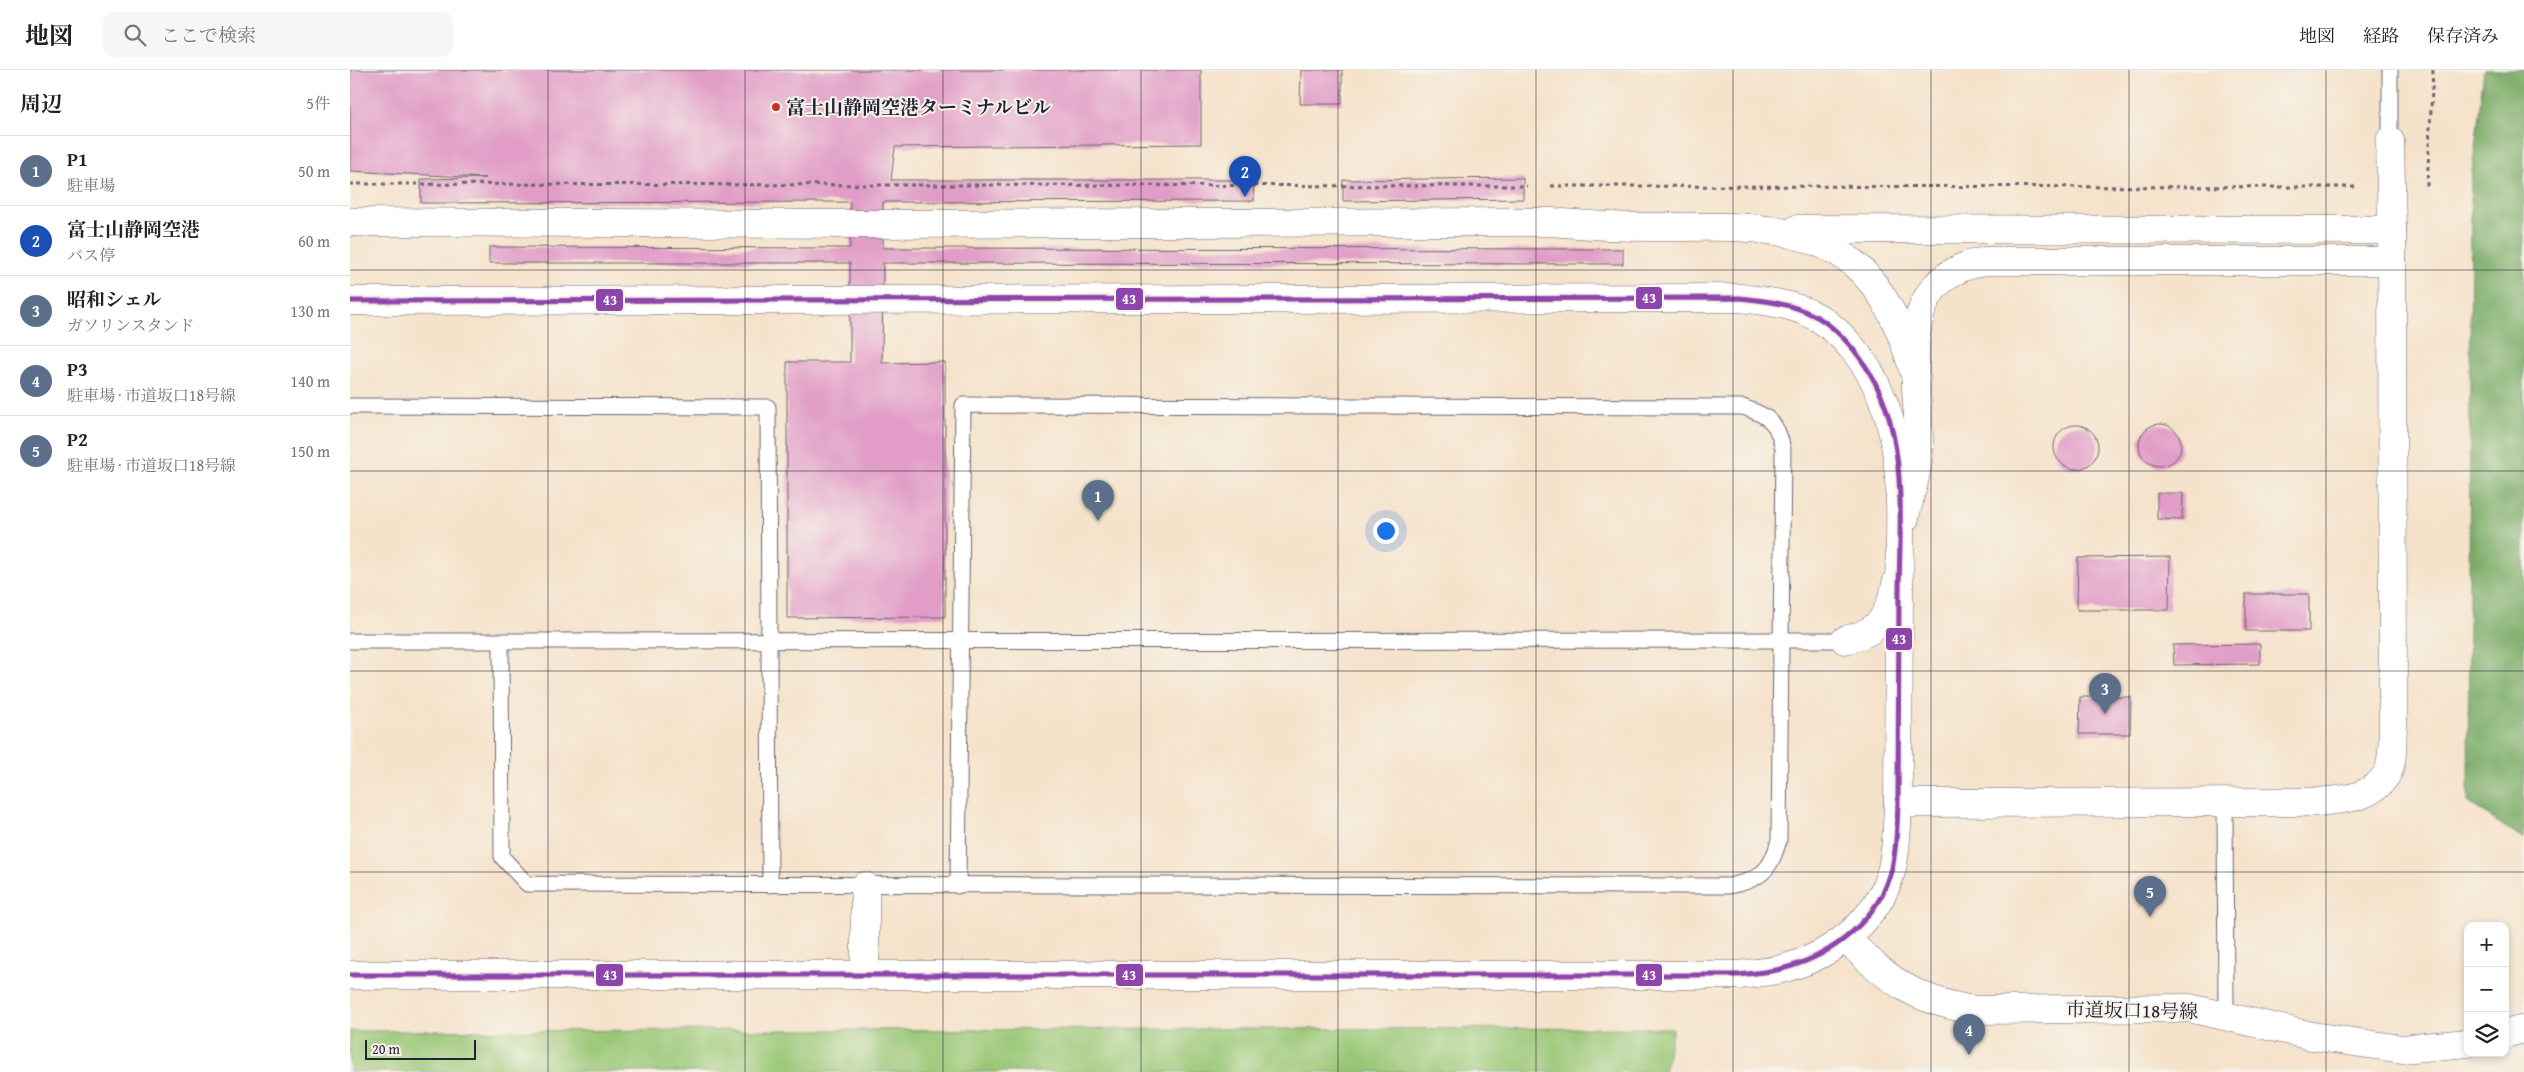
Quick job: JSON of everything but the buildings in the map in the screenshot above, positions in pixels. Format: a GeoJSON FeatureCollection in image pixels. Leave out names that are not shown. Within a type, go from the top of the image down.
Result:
{"type":"FeatureCollection","features":[{"type":"Feature","properties":{"kind":"street"},"geometry":{"type":"LineString","coordinates":[[1898,802],[2346,800],[2370,791],[2387,774],[2392,750],[2393,723],[2392,187],[2390,141]]}},
{"type":"Feature","properties":{"kind":"street"},"geometry":{"type":"LineString","coordinates":[[350,222],[866,224],[1551,222],[1608,227],[1746,229],[2392,230]]}},
{"type":"Feature","properties":{"kind":"street"},"geometry":{"type":"LineString","coordinates":[[1746,229],[1788,233],[1823,245],[1852,262],[1874,286],[1893,313],[1906,344],[1916,378]]}},
{"type":"Feature","properties":{"kind":"street"},"geometry":{"type":"LineString","coordinates":[[1899,544],[1919,454],[1916,333],[1920,310],[1928,294],[1939,282],[1967,264],[1985,261],[2392,261]]}},
{"type":"Feature","properties":{"kind":"street"},"geometry":{"type":"LineString","coordinates":[[350,301],[1739,298],[1778,303],[1813,315],[1843,337],[1866,364],[1884,399],[1894,432],[1899,473],[1898,802],[1897,838],[1892,868],[1882,896],[1866,920],[1819,955],[1785,968],[1739,975],[350,975]]}},
{"type":"Feature","properties":{"kind":"street"},"geometry":{"type":"LineString","coordinates":[[1845,640],[1861,636],[1875,629],[1886,617],[1899,572]]}},
{"type":"Feature","properties":{"kind":"street"},"geometry":{"type":"LineString","coordinates":[[865,886],[865,976]]}},
{"type":"Feature","properties":{"kind":"street","name":"市道坂口18号線"},"geometry":{"type":"LineString","coordinates":[[1844,938],[1894,983],[1918,996],[1944,1005],[1974,1010],[2188,1008],[2226,1014],[2312,1036],[2402,1049],[2464,1043]]}},
{"type":"Feature","properties":{"kind":"street"},"geometry":{"type":"LineString","coordinates":[[2509,1033],[2524,1029]]}},
{"type":"Feature","properties":{"kind":"lane"},"geometry":{"type":"LineString","coordinates":[[2390,70],[2390,141]]}},
{"type":"Feature","properties":{"kind":"lane"},"geometry":{"type":"LineString","coordinates":[[501,642],[502,857],[527,884],[865,886],[958,886],[1729,886],[1750,882],[1765,871],[1775,856],[1779,840],[1783,449],[1779,430],[1765,414],[1743,407],[963,405],[958,886]]}},
{"type":"Feature","properties":{"kind":"lane"},"geometry":{"type":"LineString","coordinates":[[350,406],[768,407],[770,885]]}},
{"type":"Feature","properties":{"kind":"lane"},"geometry":{"type":"LineString","coordinates":[[350,641],[1845,640]]}},
{"type":"Feature","properties":{"kind":"lane"},"geometry":{"type":"LineString","coordinates":[[2225,801],[2226,1014]]}},
{"type":"Feature","properties":{"kind":"path"},"geometry":{"type":"LineString","coordinates":[[1543,186],[2427,187],[2433,70]]}},
{"type":"Feature","properties":{"kind":"path"},"geometry":{"type":"LineString","coordinates":[[350,184],[1533,186]]}},
{"type":"Feature","properties":{"kind":"green space"},"geometry":{"type":"Polygon","coordinates":[[[2484,70],[2524,70],[2524,840],[2468,802],[2471,182],[2484,70]]]}},
{"type":"Feature","properties":{"kind":"green space"},"geometry":{"type":"Polygon","coordinates":[[[1673,1028],[1664,1072],[350,1072],[350,1031],[1673,1028]]]}},
{"type":"Feature","properties":{"kind":"transit line","name":"43"},"geometry":{"type":"LineString","coordinates":[[350,301],[1739,298],[1786,305],[1804,311],[1824,321],[1849,344],[1871,375],[1884,404],[1893,433],[1900,495],[1898,803],[1896,843],[1892,868],[1886,886],[1877,903],[1852,932],[1821,954],[1785,968],[1739,975],[350,975]]}},
{"type":"Feature","properties":{"kind":"place","name":"富士山静岡空港ターミナルビル"},"geometry":{"type":"Point","coordinates":[776,107]}},
{"type":"Feature","properties":{"kind":"place","name":"富士山静岡空港"},"geometry":{"type":"Point","coordinates":[1245,197]}},
{"type":"Feature","properties":{"kind":"place","name":"P1"},"geometry":{"type":"Point","coordinates":[1098,521]}},
{"type":"Feature","properties":{"kind":"place","name":"昭和シェル"},"geometry":{"type":"Point","coordinates":[2105,714]}},
{"type":"Feature","properties":{"kind":"place","name":"P2"},"geometry":{"type":"Point","coordinates":[2150,917]}},
{"type":"Feature","properties":{"kind":"place","name":"P3"},"geometry":{"type":"Point","coordinates":[1969,1055]}}]}
